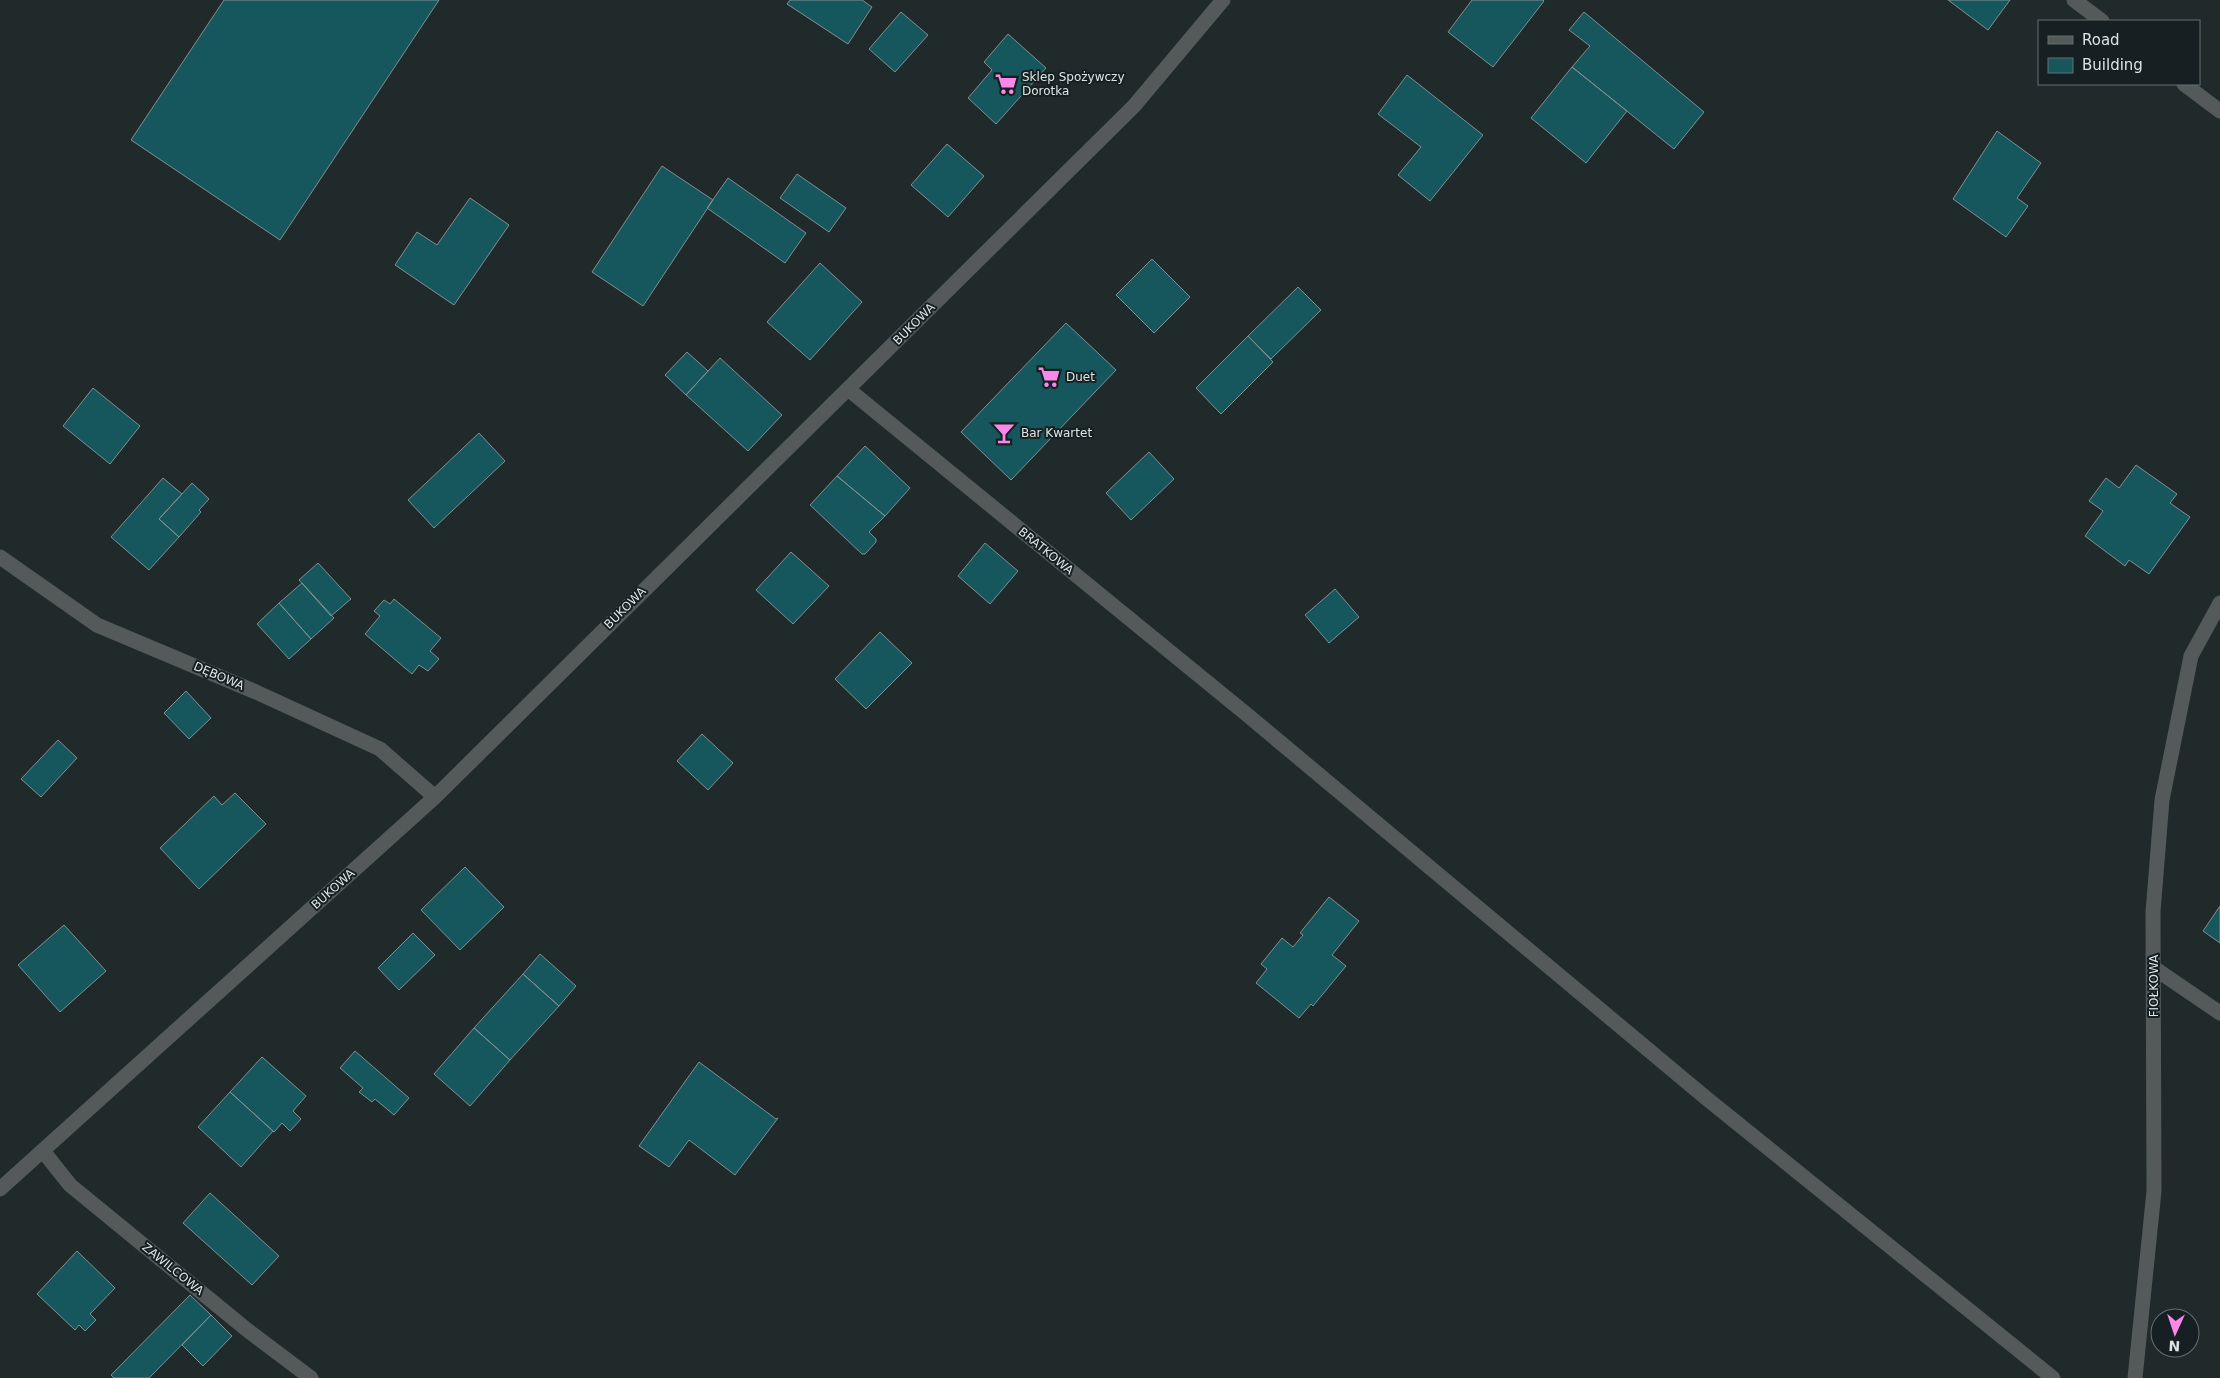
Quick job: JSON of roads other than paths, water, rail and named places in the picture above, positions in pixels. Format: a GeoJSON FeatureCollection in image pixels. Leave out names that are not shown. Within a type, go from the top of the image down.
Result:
{"type":"FeatureCollection","features":[{"type":"Feature","properties":{"kind":"street","name":"BUKOWA"},"geometry":{"type":"LineString","coordinates":[[0,1189],[435,797],[1134,106],[1223,0]]}},
{"type":"Feature","properties":{"kind":"street"},"geometry":{"type":"LineString","coordinates":[[2074,0],[2101,20]]}},
{"type":"Feature","properties":{"kind":"street"},"geometry":{"type":"LineString","coordinates":[[2185,85],[2220,111]]}},
{"type":"Feature","properties":{"kind":"street","name":"BRATKOWA"},"geometry":{"type":"LineString","coordinates":[[848,389],[1245,714],[1706,1098],[2053,1378]]}},
{"type":"Feature","properties":{"kind":"street","name":"DĘBOWA"},"geometry":{"type":"LineString","coordinates":[[0,557],[97,625],[256,692],[380,750],[435,797]]}},
{"type":"Feature","properties":{"kind":"street","name":"FIOŁKOWA"},"geometry":{"type":"LineString","coordinates":[[2136,1378],[2154,1191],[2153,912],[2162,800],[2190,656],[2220,603]]}},
{"type":"Feature","properties":{"kind":"street"},"geometry":{"type":"LineString","coordinates":[[2154,968],[2220,1012]]}},
{"type":"Feature","properties":{"kind":"street","name":"ZAWILCOWA"},"geometry":{"type":"LineString","coordinates":[[43,1151],[70,1185],[246,1328],[311,1378]]}},
{"type":"Feature","properties":{"kind":"place","name":"Sklep Spożywczy Dorotka"},"geometry":{"type":"Point","coordinates":[1006,84]}},
{"type":"Feature","properties":{"kind":"place","name":"Duet"},"geometry":{"type":"Point","coordinates":[1049,377]}},
{"type":"Feature","properties":{"kind":"place","name":"Bar Kwartet"},"geometry":{"type":"Point","coordinates":[1004,433]}}]}
